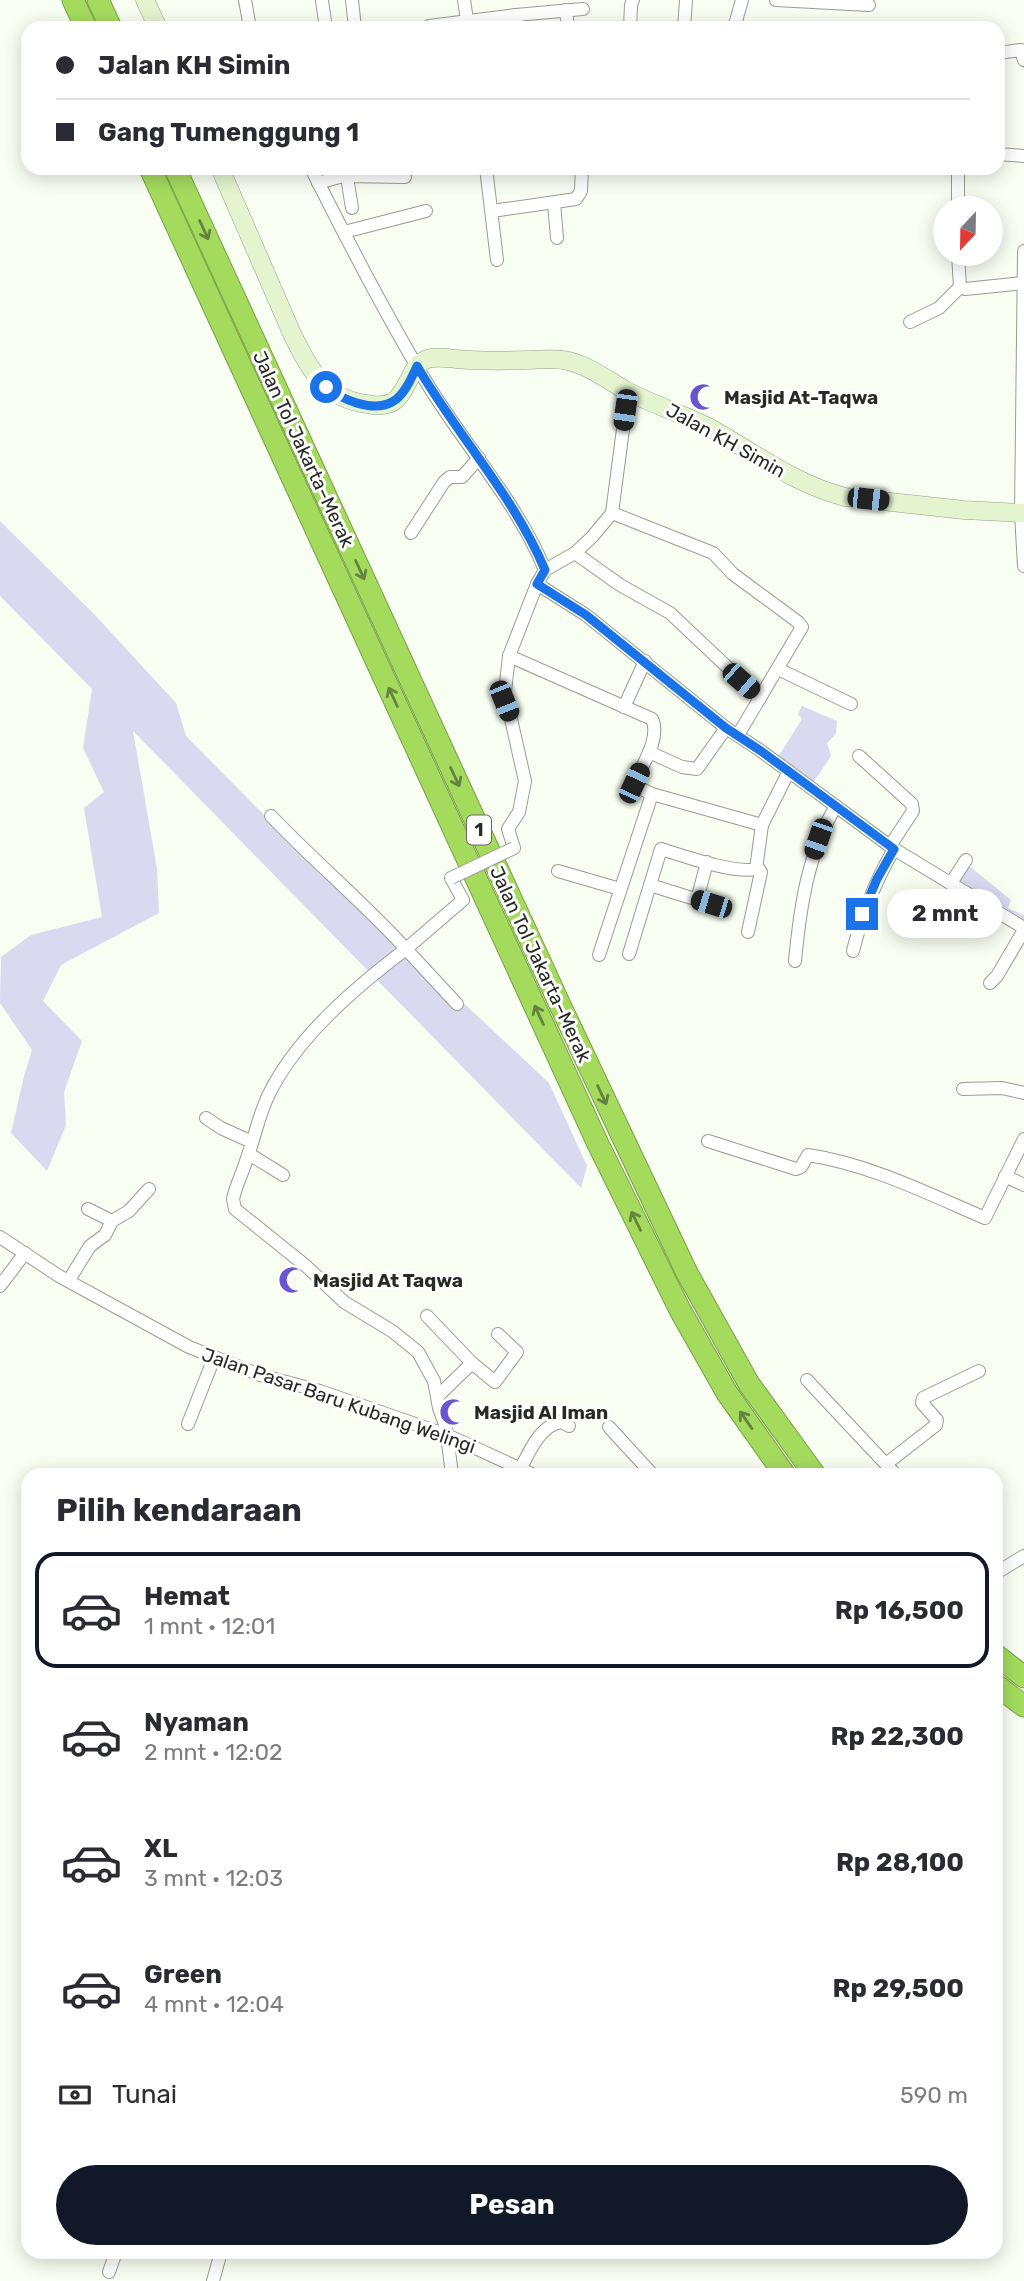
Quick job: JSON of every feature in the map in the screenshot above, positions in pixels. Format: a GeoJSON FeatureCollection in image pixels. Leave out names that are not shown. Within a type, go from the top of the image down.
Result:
{"type":"FeatureCollection","features":[{"type":"Feature","properties":{"kind":"highway"},"geometry":{"type":"LineString","coordinates":[[73,0],[83,21]]}},
{"type":"Feature","properties":{"kind":"highway"},"geometry":{"type":"LineString","coordinates":[[99,0],[108,21]]}},
{"type":"Feature","properties":{"kind":"highway","name":"Jalan Tol Jakarta–Merak"},"geometry":{"type":"LineString","coordinates":[[153,175],[598,1144],[680,1310],[720,1382],[780,1468]]}},
{"type":"Feature","properties":{"kind":"highway","name":"Jalan Tol Jakarta–Merak"},"geometry":{"type":"LineString","coordinates":[[179,175],[560,1005],[687,1273],[749,1384],[810,1468]]}},
{"type":"Feature","properties":{"kind":"highway"},"geometry":{"type":"LineString","coordinates":[[1003,1660],[1024,1677]]}},
{"type":"Feature","properties":{"kind":"highway"},"geometry":{"type":"LineString","coordinates":[[1003,1690],[1024,1706]]}},
{"type":"Feature","properties":{"kind":"street"},"geometry":{"type":"LineString","coordinates":[[145,0],[155,21]]}},
{"type":"Feature","properties":{"kind":"street"},"geometry":{"type":"LineString","coordinates":[[246,0],[249,21]]}},
{"type":"Feature","properties":{"kind":"street"},"geometry":{"type":"LineString","coordinates":[[352,0],[354,21]]}},
{"type":"Feature","properties":{"kind":"street"},"geometry":{"type":"LineString","coordinates":[[464,0],[467,21]]}},
{"type":"Feature","properties":{"kind":"street"},"geometry":{"type":"LineString","coordinates":[[630,21],[633,0]]}},
{"type":"Feature","properties":{"kind":"street"},"geometry":{"type":"LineString","coordinates":[[684,21],[686,0]]}},
{"type":"Feature","properties":{"kind":"street"},"geometry":{"type":"LineString","coordinates":[[736,21],[742,0]]}},
{"type":"Feature","properties":{"kind":"street"},"geometry":{"type":"LineString","coordinates":[[776,0],[869,5]]}},
{"type":"Feature","properties":{"kind":"street"},"geometry":{"type":"LineString","coordinates":[[322,1],[325,21]]}},
{"type":"Feature","properties":{"kind":"street"},"geometry":{"type":"LineString","coordinates":[[516,21],[583,9]]}},
{"type":"Feature","properties":{"kind":"street"},"geometry":{"type":"LineString","coordinates":[[566,10],[567,21]]}},
{"type":"Feature","properties":{"kind":"street"},"geometry":{"type":"LineString","coordinates":[[1005,53],[1023,52]]}},
{"type":"Feature","properties":{"kind":"street"},"geometry":{"type":"LineString","coordinates":[[1005,155],[1024,156]]}},
{"type":"Feature","properties":{"kind":"street"},"geometry":{"type":"LineString","coordinates":[[223,175],[293,336],[307,363],[326,387],[337,396],[378,406],[393,402],[403,391],[417,366]]}},
{"type":"Feature","properties":{"kind":"street"},"geometry":{"type":"LineString","coordinates":[[314,175],[378,300],[417,366],[524,529],[545,570]]}},
{"type":"Feature","properties":{"kind":"street"},"geometry":{"type":"LineString","coordinates":[[318,183],[338,175]]}},
{"type":"Feature","properties":{"kind":"street"},"geometry":{"type":"LineString","coordinates":[[346,175],[352,208]]}},
{"type":"Feature","properties":{"kind":"street"},"geometry":{"type":"LineString","coordinates":[[381,175],[405,177]]}},
{"type":"Feature","properties":{"kind":"street"},"geometry":{"type":"LineString","coordinates":[[487,175],[497,260]]}},
{"type":"Feature","properties":{"kind":"street"},"geometry":{"type":"LineString","coordinates":[[492,211],[576,199],[581,191],[582,175]]}},
{"type":"Feature","properties":{"kind":"street"},"geometry":{"type":"LineString","coordinates":[[958,175],[958,196]]}},
{"type":"Feature","properties":{"kind":"street"},"geometry":{"type":"LineString","coordinates":[[554,203],[557,238]]}},
{"type":"Feature","properties":{"kind":"street"},"geometry":{"type":"LineString","coordinates":[[344,232],[426,211]]}},
{"type":"Feature","properties":{"kind":"street"},"geometry":{"type":"LineString","coordinates":[[1024,251],[1024,566]]}},
{"type":"Feature","properties":{"kind":"street"},"geometry":{"type":"LineString","coordinates":[[910,322],[939,308],[960,287],[959,266]]}},
{"type":"Feature","properties":{"kind":"street"},"geometry":{"type":"LineString","coordinates":[[960,287],[965,289],[1023,284]]}},
{"type":"Feature","properties":{"kind":"street","name":"Jalan KH Simin"},"geometry":{"type":"LineString","coordinates":[[417,366],[423,360],[434,358],[563,360],[595,372],[628,391],[713,430],[788,475],[827,492],[845,497],[964,510],[1022,513]]}},
{"type":"Feature","properties":{"kind":"street"},"geometry":{"type":"LineString","coordinates":[[451,1468],[447,1435],[434,1381],[418,1352],[392,1331],[344,1302],[306,1266],[235,1209],[234,1193],[268,1095],[280,1073],[303,1044],[356,991],[463,900],[451,878],[514,848],[508,829],[519,812],[525,780],[511,719],[504,701],[509,656],[545,570],[575,553],[612,513],[628,391]]}},
{"type":"Feature","properties":{"kind":"street"},"geometry":{"type":"LineString","coordinates":[[411,533],[444,481],[450,477],[462,477],[479,458]]}},
{"type":"Feature","properties":{"kind":"street"},"geometry":{"type":"LineString","coordinates":[[612,513],[713,553],[733,574],[802,627],[760,698],[697,769],[682,767],[649,752]]}},
{"type":"Feature","properties":{"kind":"street"},"geometry":{"type":"LineString","coordinates":[[575,553],[620,585],[670,614],[760,698]]}},
{"type":"Feature","properties":{"kind":"street"},"geometry":{"type":"LineString","coordinates":[[537,584],[586,615],[732,732],[892,847],[1024,929],[990,983]]}},
{"type":"Feature","properties":{"kind":"street"},"geometry":{"type":"LineString","coordinates":[[509,656],[652,719],[655,731],[649,752],[634,783],[640,788],[762,825]]}},
{"type":"Feature","properties":{"kind":"street"},"geometry":{"type":"LineString","coordinates":[[624,707],[645,661]]}},
{"type":"Feature","properties":{"kind":"street"},"geometry":{"type":"LineString","coordinates":[[778,668],[851,704]]}},
{"type":"Feature","properties":{"kind":"street"},"geometry":{"type":"LineString","coordinates":[[853,951],[862,914],[877,879],[913,811],[912,804],[859,756]]}},
{"type":"Feature","properties":{"kind":"street"},"geometry":{"type":"LineString","coordinates":[[748,932],[761,872],[757,866],[762,825],[789,771]]}},
{"type":"Feature","properties":{"kind":"street"},"geometry":{"type":"LineString","coordinates":[[599,955],[652,793]]}},
{"type":"Feature","properties":{"kind":"street"},"geometry":{"type":"LineString","coordinates":[[795,961],[812,857],[818,839],[836,806]]}},
{"type":"Feature","properties":{"kind":"street"},"geometry":{"type":"LineString","coordinates":[[271,817],[313,860],[360,901],[457,1004]]}},
{"type":"Feature","properties":{"kind":"street"},"geometry":{"type":"LineString","coordinates":[[629,954],[661,849],[707,863],[753,870],[757,866]]}},
{"type":"Feature","properties":{"kind":"street"},"geometry":{"type":"LineString","coordinates":[[951,883],[966,860]]}},
{"type":"Feature","properties":{"kind":"street"},"geometry":{"type":"LineString","coordinates":[[697,900],[707,863]]}},
{"type":"Feature","properties":{"kind":"street"},"geometry":{"type":"LineString","coordinates":[[558,871],[620,890]]}},
{"type":"Feature","properties":{"kind":"street"},"geometry":{"type":"LineString","coordinates":[[650,885],[711,904]]}},
{"type":"Feature","properties":{"kind":"street"},"geometry":{"type":"LineString","coordinates":[[963,1089],[1002,1088],[1024,1093]]}},
{"type":"Feature","properties":{"kind":"street"},"geometry":{"type":"LineString","coordinates":[[206,1118],[283,1175]]}},
{"type":"Feature","properties":{"kind":"street"},"geometry":{"type":"LineString","coordinates":[[708,1140],[796,1169],[802,1167],[808,1155],[848,1165],[889,1177],[985,1218],[1024,1139]]}},
{"type":"Feature","properties":{"kind":"street"},"geometry":{"type":"LineString","coordinates":[[1005,1177],[1024,1185]]}},
{"type":"Feature","properties":{"kind":"street"},"geometry":{"type":"LineString","coordinates":[[69,1280],[90,1246],[105,1235],[112,1221],[129,1211],[149,1189]]}},
{"type":"Feature","properties":{"kind":"street"},"geometry":{"type":"LineString","coordinates":[[88,1209],[112,1221]]}},
{"type":"Feature","properties":{"kind":"street","name":"Jalan Pasar Baru Kubang Welingi"},"geometry":{"type":"LineString","coordinates":[[0,1237],[166,1336],[214,1358],[447,1435],[522,1468]]}},
{"type":"Feature","properties":{"kind":"street"},"geometry":{"type":"LineString","coordinates":[[0,1286],[25,1253]]}},
{"type":"Feature","properties":{"kind":"street"},"geometry":{"type":"LineString","coordinates":[[427,1316],[472,1363],[495,1382],[517,1352],[498,1334]]}},
{"type":"Feature","properties":{"kind":"street"},"geometry":{"type":"LineString","coordinates":[[188,1424],[214,1358]]}},
{"type":"Feature","properties":{"kind":"street"},"geometry":{"type":"LineString","coordinates":[[438,1396],[472,1363]]}},
{"type":"Feature","properties":{"kind":"street"},"geometry":{"type":"LineString","coordinates":[[886,1464],[936,1425],[937,1420],[922,1403],[923,1398],[979,1371]]}},
{"type":"Feature","properties":{"kind":"street"},"geometry":{"type":"LineString","coordinates":[[807,1380],[890,1468]]}},
{"type":"Feature","properties":{"kind":"street"},"geometry":{"type":"LineString","coordinates":[[522,1468],[534,1445],[550,1425],[562,1422],[569,1426]]}},
{"type":"Feature","properties":{"kind":"street"},"geometry":{"type":"LineString","coordinates":[[609,1427],[647,1468]]}},
{"type":"Feature","properties":{"kind":"street"},"geometry":{"type":"LineString","coordinates":[[1003,1569],[1024,1556]]}},
{"type":"Feature","properties":{"kind":"street"},"geometry":{"type":"LineString","coordinates":[[108,2272],[113,2259]]}},
{"type":"Feature","properties":{"kind":"street"},"geometry":{"type":"LineString","coordinates":[[213,2281],[219,2259]]}},
{"type":"Feature","properties":{"kind":"shaded area"},"geometry":{"type":"Polygon","coordinates":[[[0,521],[95,615],[176,703],[186,736],[283,834],[549,1083],[587,1166],[581,1188],[133,731],[157,869],[159,913],[61,965],[43,1001],[82,1041],[64,1092],[66,1125],[47,1171],[11,1133],[32,1050],[0,1003],[1,957],[31,935],[102,917],[84,808],[104,792],[83,748],[92,689],[0,596],[0,521]]]}},
{"type":"Feature","properties":{"kind":"shaded area"},"geometry":{"type":"Polygon","coordinates":[[[802,706],[837,721],[836,734],[827,743],[831,756],[813,783],[778,757],[802,719],[798,714],[802,706]]]}},
{"type":"Feature","properties":{"kind":"shaded area"},"geometry":{"type":"Polygon","coordinates":[[[968,865],[1011,900],[1008,908],[1024,915],[1024,926],[956,882],[968,865]]]}},
{"type":"Feature","properties":{"kind":"place","name":"Masjid At-Taqwa"},"geometry":{"type":"Point","coordinates":[703,397]}},
{"type":"Feature","properties":{"kind":"place","name":"Masjid At Taqwa"},"geometry":{"type":"Point","coordinates":[292,1280]}},
{"type":"Feature","properties":{"kind":"place","name":"Masjid Al Iman"},"geometry":{"type":"Point","coordinates":[453,1412]}},
{"type":"Feature","properties":{"kind":"route"},"geometry":{"type":"LineString","coordinates":[[326,387],[337,396],[378,406],[393,402],[403,391],[417,366],[498,486],[537,552],[545,570],[537,584],[586,615],[726,728],[894,849],[862,914]]}}]}
